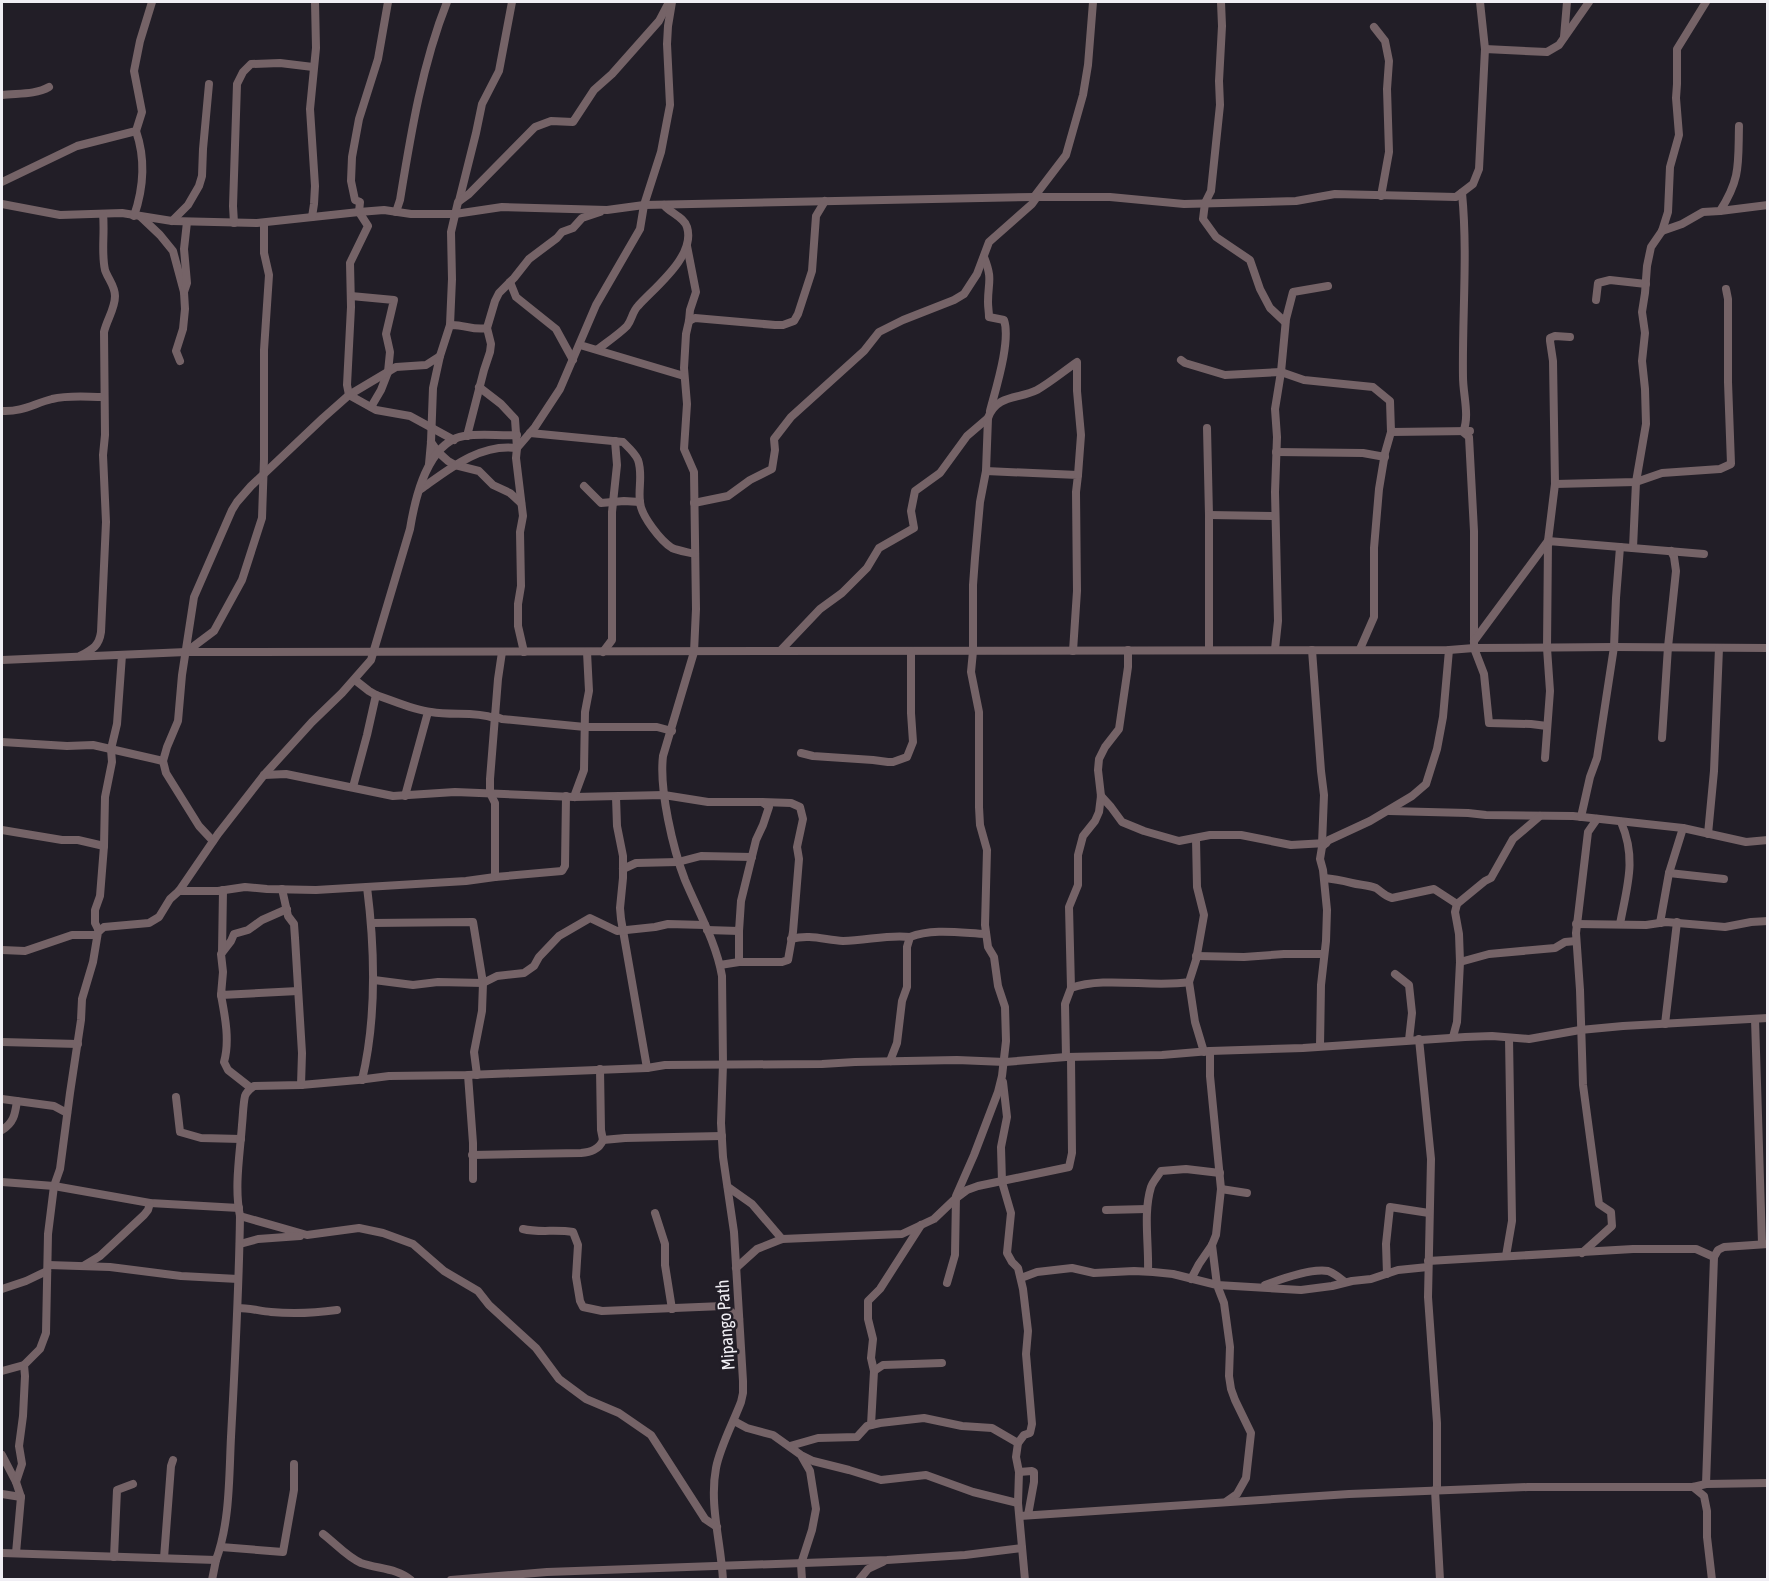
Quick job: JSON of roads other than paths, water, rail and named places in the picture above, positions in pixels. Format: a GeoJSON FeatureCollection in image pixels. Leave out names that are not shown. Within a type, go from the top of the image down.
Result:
{"type":"FeatureCollection","features":[{"type":"Feature","properties":{"kind":"street"},"geometry":{"type":"LineString","coordinates":[[138,216],[144,167],[142,148],[136,132],[142,112],[134,71],[152,2]]}},
{"type":"Feature","properties":{"kind":"street"},"geometry":{"type":"LineString","coordinates":[[312,217],[315,204],[310,125],[316,48],[315,2]]}},
{"type":"Feature","properties":{"kind":"street"},"geometry":{"type":"LineString","coordinates":[[349,395],[347,385],[351,296],[350,263],[368,226],[359,212],[360,202],[355,200],[351,181],[352,157],[359,119],[378,59],[388,2]]}},
{"type":"Feature","properties":{"kind":"street"},"geometry":{"type":"LineString","coordinates":[[396,212],[418,102],[447,2]]}},
{"type":"Feature","properties":{"kind":"street"},"geometry":{"type":"LineString","coordinates":[[2,950],[26,951],[76,934],[98,933],[104,927],[155,921],[264,775],[312,722],[355,680],[371,660],[428,466],[433,388],[450,325],[451,232],[477,133],[482,104],[500,71],[512,2]]}},
{"type":"Feature","properties":{"kind":"street"},"geometry":{"type":"LineString","coordinates":[[458,202],[535,127],[551,121],[573,122],[594,90],[612,74],[659,21],[671,2]]}},
{"type":"Feature","properties":{"kind":"street"},"geometry":{"type":"LineString","coordinates":[[517,448],[530,433],[560,388],[596,305],[640,229],[644,205],[661,152],[670,105],[667,44],[671,2]]}},
{"type":"Feature","properties":{"kind":"street"},"geometry":{"type":"LineString","coordinates":[[694,503],[728,496],[750,480],[772,469],[774,439],[795,414],[864,351],[879,332],[964,294],[977,274],[989,242],[1032,204],[1066,155],[1083,95],[1094,2]]}},
{"type":"Feature","properties":{"kind":"street"},"geometry":{"type":"LineString","coordinates":[[1221,2],[1220,105],[1211,191],[1205,203],[1203,219],[1216,237],[1251,260],[1260,289],[1270,308],[1286,322]]}},
{"type":"Feature","properties":{"kind":"street"},"geometry":{"type":"LineString","coordinates":[[2,204],[60,215],[122,213],[172,221],[264,223],[384,210],[455,214],[502,207],[607,210],[644,205],[1036,197],[1110,197],[1184,204],[1296,201],[1335,194],[1449,198],[1456,197],[1473,184],[1479,169],[1485,49],[1480,2]]}},
{"type":"Feature","properties":{"kind":"street"},"geometry":{"type":"LineString","coordinates":[[1564,38],[1567,2]]}},
{"type":"Feature","properties":{"kind":"street"},"geometry":{"type":"LineString","coordinates":[[1485,49],[1547,52],[1554,49],[1590,2]]}},
{"type":"Feature","properties":{"kind":"street"},"geometry":{"type":"LineString","coordinates":[[1634,548],[1636,482],[1646,424],[1642,361],[1645,333],[1642,312],[1648,256],[1653,243],[1662,231],[1668,212],[1670,167],[1679,135],[1676,98],[1677,50],[1706,2]]}},
{"type":"Feature","properties":{"kind":"street"},"geometry":{"type":"LineString","coordinates":[[1374,27],[1384,41],[1389,61],[1387,89],[1389,152],[1381,196]]}},
{"type":"Feature","properties":{"kind":"street"},"geometry":{"type":"LineString","coordinates":[[234,223],[235,111],[237,84],[243,72],[251,64],[280,63],[313,67]]}},
{"type":"Feature","properties":{"kind":"street"},"geometry":{"type":"LineString","coordinates":[[172,221],[188,205],[202,176],[209,84]]}},
{"type":"Feature","properties":{"kind":"street"},"geometry":{"type":"LineString","coordinates":[[2,95],[40,92],[49,87]]}},
{"type":"Feature","properties":{"kind":"street"},"geometry":{"type":"LineString","coordinates":[[1720,211],[1736,180],[1739,126]]}},
{"type":"Feature","properties":{"kind":"street"},"geometry":{"type":"LineString","coordinates":[[2,182],[77,146],[136,132]]}},
{"type":"Feature","properties":{"kind":"street"},"geometry":{"type":"LineString","coordinates":[[1462,193],[1463,380],[1466,431],[1469,437],[1474,531],[1474,645],[1484,675],[1489,723],[1547,726]]}},
{"type":"Feature","properties":{"kind":"street"},"geometry":{"type":"LineString","coordinates":[[689,321],[695,318],[783,325],[794,321],[812,271],[816,216],[825,201]]}},
{"type":"Feature","properties":{"kind":"street","name":"Mipango Path"},"geometry":{"type":"LineString","coordinates":[[664,205],[684,221],[687,229],[687,246],[696,292],[686,334],[684,376],[687,404],[684,449],[694,472],[696,609],[694,652],[662,764],[664,795],[678,862],[706,928],[722,976],[722,1136],[734,1232],[743,1393],[716,1468],[714,1501],[723,1580]]}},
{"type":"Feature","properties":{"kind":"street"},"geometry":{"type":"LineString","coordinates":[[1662,231],[1682,224],[1703,212],[1767,205]]}},
{"type":"Feature","properties":{"kind":"street"},"geometry":{"type":"LineString","coordinates":[[467,436],[490,352],[491,344],[487,328],[499,293],[529,259],[562,232],[573,228],[582,218],[607,210]]}},
{"type":"Feature","properties":{"kind":"street"},"geometry":{"type":"LineString","coordinates":[[79,656],[99,644],[101,632],[106,522],[103,455],[105,435],[104,332],[113,309],[115,294],[104,264],[104,214]]}},
{"type":"Feature","properties":{"kind":"street"},"geometry":{"type":"LineString","coordinates":[[138,216],[173,250],[185,309],[183,329],[176,351],[180,361]]}},
{"type":"Feature","properties":{"kind":"street"},"geometry":{"type":"LineString","coordinates":[[183,292],[187,283],[184,249],[187,222]]}},
{"type":"Feature","properties":{"kind":"street"},"geometry":{"type":"LineString","coordinates":[[186,652],[214,631],[242,580],[262,518],[264,350],[269,275],[264,252],[264,223]]}},
{"type":"Feature","properties":{"kind":"street"},"geometry":{"type":"LineString","coordinates":[[597,349],[628,325],[634,310],[667,277],[687,246]]}},
{"type":"Feature","properties":{"kind":"street"},"geometry":{"type":"LineString","coordinates":[[947,1283],[955,1255],[955,1199],[998,1092],[1005,1062],[1006,1041],[1005,1007],[998,986],[995,962],[988,947],[985,925],[987,850],[979,807],[979,712],[971,672],[975,558],[980,501],[986,471],[989,414],[1003,354],[1006,328],[1004,320],[989,317],[990,272],[984,258]]}},
{"type":"Feature","properties":{"kind":"street"},"geometry":{"type":"LineString","coordinates":[[1596,300],[1598,284],[1610,280],[1646,284]]}},
{"type":"Feature","properties":{"kind":"street"},"geometry":{"type":"LineString","coordinates":[[510,282],[516,297],[556,329],[573,360]]}},
{"type":"Feature","properties":{"kind":"street"},"geometry":{"type":"LineString","coordinates":[[1275,649],[1278,621],[1275,409],[1286,322],[1293,292],[1328,286]]}},
{"type":"Feature","properties":{"kind":"street"},"geometry":{"type":"LineString","coordinates":[[1555,484],[1636,482],[1662,473],[1720,470],[1731,464],[1726,289]]}},
{"type":"Feature","properties":{"kind":"street"},"geometry":{"type":"LineString","coordinates":[[351,296],[394,300],[387,334],[390,352],[388,372],[371,407]]}},
{"type":"Feature","properties":{"kind":"street"},"geometry":{"type":"LineString","coordinates":[[450,325],[462,325],[474,329],[487,328]]}},
{"type":"Feature","properties":{"kind":"street"},"geometry":{"type":"LineString","coordinates":[[1545,758],[1550,691],[1547,648],[1548,541],[1555,484],[1553,361],[1550,338],[1569,337]]}},
{"type":"Feature","properties":{"kind":"street"},"geometry":{"type":"LineString","coordinates":[[580,345],[684,376]]}},
{"type":"Feature","properties":{"kind":"street"},"geometry":{"type":"LineString","coordinates":[[213,841],[199,826],[166,773],[163,761],[178,721],[182,675],[194,597],[232,510],[263,475],[349,395],[396,367],[426,365],[440,356]]}},
{"type":"Feature","properties":{"kind":"street"},"geometry":{"type":"LineString","coordinates":[[1181,360],[1225,375],[1281,372],[1305,380],[1373,387],[1390,401],[1391,432],[1379,489],[1374,549],[1374,617],[1360,649]]}},
{"type":"Feature","properties":{"kind":"street"},"geometry":{"type":"LineString","coordinates":[[781,650],[820,609],[842,593],[867,568],[879,549],[914,528],[911,511],[915,491],[940,473],[967,436],[989,414],[1009,398],[1035,392],[1077,362],[1081,435],[1076,492],[1077,591],[1073,651]]}},
{"type":"Feature","properties":{"kind":"street"},"geometry":{"type":"LineString","coordinates":[[479,387],[501,404],[515,419],[516,458],[523,516],[520,532],[521,586],[518,626],[524,652]]}},
{"type":"Feature","properties":{"kind":"street"},"geometry":{"type":"LineString","coordinates":[[349,395],[376,410],[410,416],[454,440]]}},
{"type":"Feature","properties":{"kind":"street"},"geometry":{"type":"LineString","coordinates":[[2,411],[21,410],[50,400],[71,396],[104,397]]}},
{"type":"Feature","properties":{"kind":"street"},"geometry":{"type":"LineString","coordinates":[[1207,428],[1209,650]]}},
{"type":"Feature","properties":{"kind":"street"},"geometry":{"type":"LineString","coordinates":[[1391,432],[1466,431]]}},
{"type":"Feature","properties":{"kind":"street"},"geometry":{"type":"LineString","coordinates":[[530,433],[623,441],[637,457],[640,469],[642,511],[667,544],[695,554]]}},
{"type":"Feature","properties":{"kind":"street"},"geometry":{"type":"LineString","coordinates":[[428,466],[441,448],[454,440],[467,436],[517,435]]}},
{"type":"Feature","properties":{"kind":"street"},"geometry":{"type":"LineString","coordinates":[[603,652],[612,640],[613,502],[617,465],[615,441]]}},
{"type":"Feature","properties":{"kind":"street"},"geometry":{"type":"LineString","coordinates":[[431,442],[438,452],[454,465],[479,471],[494,485],[510,493],[521,503]]}},
{"type":"Feature","properties":{"kind":"street"},"geometry":{"type":"LineString","coordinates":[[421,489],[454,465],[485,451],[505,447],[517,448]]}},
{"type":"Feature","properties":{"kind":"street"},"geometry":{"type":"LineString","coordinates":[[1276,452],[1363,453],[1385,457]]}},
{"type":"Feature","properties":{"kind":"street"},"geometry":{"type":"LineString","coordinates":[[986,471],[1078,475]]}},
{"type":"Feature","properties":{"kind":"street"},"geometry":{"type":"LineString","coordinates":[[584,486],[599,502],[640,502]]}},
{"type":"Feature","properties":{"kind":"street"},"geometry":{"type":"LineString","coordinates":[[1209,515],[1275,516]]}},
{"type":"Feature","properties":{"kind":"street"},"geometry":{"type":"LineString","coordinates":[[1474,645],[1548,541]]}},
{"type":"Feature","properties":{"kind":"street"},"geometry":{"type":"LineString","coordinates":[[1548,541],[1704,554]]}},
{"type":"Feature","properties":{"kind":"street"},"geometry":{"type":"LineString","coordinates":[[1581,816],[1597,758],[1614,647],[1620,547]]}},
{"type":"Feature","properties":{"kind":"street"},"geometry":{"type":"LineString","coordinates":[[1662,738],[1676,571],[1671,551]]}},
{"type":"Feature","properties":{"kind":"street"},"geometry":{"type":"LineString","coordinates":[[2,660],[186,652],[1449,650],[1474,645],[1547,648],[1767,648]]}},
{"type":"Feature","properties":{"kind":"street"},"geometry":{"type":"LineString","coordinates":[[1708,834],[1714,771],[1719,648]]}},
{"type":"Feature","properties":{"kind":"street"},"geometry":{"type":"LineString","coordinates":[[736,1268],[757,1249],[782,1239],[902,1234],[934,1219],[967,1190],[1069,1167],[1072,1154],[1065,1004],[1071,988],[1069,907],[1078,885],[1079,849],[1084,834],[1098,815],[1101,796],[1099,762],[1105,747],[1119,729],[1128,667],[1128,650]]}},
{"type":"Feature","properties":{"kind":"street"},"geometry":{"type":"LineString","coordinates":[[1312,650],[1324,795],[1324,844],[1320,859],[1327,910],[1321,986],[1320,1046]]}},
{"type":"Feature","properties":{"kind":"street"},"geometry":{"type":"LineString","coordinates":[[1101,796],[1124,824],[1179,841],[1215,835],[1241,835],[1291,845],[1324,844],[1387,811],[1420,790],[1429,777],[1443,717],[1449,650]]}},
{"type":"Feature","properties":{"kind":"street"},"geometry":{"type":"LineString","coordinates":[[801,753],[888,762],[907,758],[913,742],[911,651]]}},
{"type":"Feature","properties":{"kind":"street"},"geometry":{"type":"LineString","coordinates":[[495,877],[495,803],[490,793],[494,718],[502,652]]}},
{"type":"Feature","properties":{"kind":"street"},"geometry":{"type":"LineString","coordinates":[[179,891],[245,887],[309,891],[466,881],[564,870],[570,796],[584,775],[585,707],[589,691],[587,652]]}},
{"type":"Feature","properties":{"kind":"street"},"geometry":{"type":"LineString","coordinates":[[2,1371],[24,1365],[40,1349],[46,1333],[48,1234],[54,1186],[60,1169],[78,1044],[82,999],[93,962],[98,933],[95,910],[100,896],[105,797],[112,762],[111,749],[117,724],[122,655]]}},
{"type":"Feature","properties":{"kind":"street"},"geometry":{"type":"LineString","coordinates":[[355,680],[376,695],[428,712],[482,715],[585,727],[657,727],[672,731]]}},
{"type":"Feature","properties":{"kind":"street"},"geometry":{"type":"LineString","coordinates":[[353,787],[376,695]]}},
{"type":"Feature","properties":{"kind":"street"},"geometry":{"type":"LineString","coordinates":[[405,796],[428,712]]}},
{"type":"Feature","properties":{"kind":"street"},"geometry":{"type":"LineString","coordinates":[[2,742],[93,746],[163,761]]}},
{"type":"Feature","properties":{"kind":"street"},"geometry":{"type":"LineString","coordinates":[[264,775],[286,774],[385,795],[435,793],[616,797],[664,795],[708,802],[791,803],[800,807],[803,819],[797,847],[799,859],[788,960],[720,965]]}},
{"type":"Feature","properties":{"kind":"street"},"geometry":{"type":"LineString","coordinates":[[616,797],[617,826],[623,849],[620,908],[647,1068]]}},
{"type":"Feature","properties":{"kind":"street"},"geometry":{"type":"LineString","coordinates":[[739,962],[741,901],[756,840],[764,825],[769,807],[762,802]]}},
{"type":"Feature","properties":{"kind":"street"},"geometry":{"type":"LineString","coordinates":[[1387,811],[1581,816],[1683,828],[1746,842],[1767,840]]}},
{"type":"Feature","properties":{"kind":"street"},"geometry":{"type":"LineString","coordinates":[[1453,1037],[1457,1022],[1460,962],[1455,912],[1457,904],[1491,878],[1513,839],[1540,816]]}},
{"type":"Feature","properties":{"kind":"street"},"geometry":{"type":"LineString","coordinates":[[1582,1252],[1612,1226],[1611,1212],[1599,1204],[1582,1085],[1580,990],[1576,941],[1576,924],[1588,832],[1597,819]]}},
{"type":"Feature","properties":{"kind":"street"},"geometry":{"type":"LineString","coordinates":[[1620,924],[1630,873],[1628,838],[1621,822]]}},
{"type":"Feature","properties":{"kind":"street"},"geometry":{"type":"LineString","coordinates":[[1660,923],[1669,873],[1683,828]]}},
{"type":"Feature","properties":{"kind":"street"},"geometry":{"type":"LineString","coordinates":[[2,830],[62,840],[78,840],[104,846]]}},
{"type":"Feature","properties":{"kind":"street"},"geometry":{"type":"LineString","coordinates":[[1191,1279],[1216,1236],[1221,1189],[1207,1051],[1195,1022],[1189,982],[1197,956],[1204,915],[1197,887],[1196,839]]}},
{"type":"Feature","properties":{"kind":"street"},"geometry":{"type":"LineString","coordinates":[[623,868],[636,863],[678,862],[700,856],[752,856]]}},
{"type":"Feature","properties":{"kind":"street"},"geometry":{"type":"LineString","coordinates":[[1669,873],[1724,879]]}},
{"type":"Feature","properties":{"kind":"street"},"geometry":{"type":"LineString","coordinates":[[1324,878],[1367,885],[1386,897],[1392,898],[1434,889],[1457,904]]}},
{"type":"Feature","properties":{"kind":"street"},"geometry":{"type":"LineString","coordinates":[[362,1080],[366,1064],[374,980],[367,887]]}},
{"type":"Feature","properties":{"kind":"street"},"geometry":{"type":"LineString","coordinates":[[282,889],[291,922],[294,924],[302,1053],[301,1085]]}},
{"type":"Feature","properties":{"kind":"street"},"geometry":{"type":"LineString","coordinates":[[223,890],[221,995],[227,1052],[224,1062],[228,1070],[251,1088]]}},
{"type":"Feature","properties":{"kind":"street"},"geometry":{"type":"LineString","coordinates":[[222,952],[234,934],[248,930],[270,916],[287,909]]}},
{"type":"Feature","properties":{"kind":"street"},"geometry":{"type":"LineString","coordinates":[[374,980],[413,985],[438,982],[483,983],[497,976],[524,974],[534,966],[539,957],[559,936],[590,918],[611,930],[624,932],[668,924],[739,931]]}},
{"type":"Feature","properties":{"kind":"street"},"geometry":{"type":"LineString","coordinates":[[1576,924],[1646,925],[1677,922],[1725,927],[1767,921]]}},
{"type":"Feature","properties":{"kind":"street"},"geometry":{"type":"LineString","coordinates":[[371,924],[473,922],[483,983],[482,1011],[474,1052],[477,1075]]}},
{"type":"Feature","properties":{"kind":"street"},"geometry":{"type":"LineString","coordinates":[[1665,1024],[1677,922]]}},
{"type":"Feature","properties":{"kind":"street"},"geometry":{"type":"LineString","coordinates":[[791,939],[801,936],[842,941],[910,937],[917,934],[986,934]]}},
{"type":"Feature","properties":{"kind":"street"},"geometry":{"type":"LineString","coordinates":[[890,1061],[897,1042],[902,1001],[907,987],[907,947],[910,937]]}},
{"type":"Feature","properties":{"kind":"street"},"geometry":{"type":"LineString","coordinates":[[1460,962],[1490,954],[1555,948],[1565,942],[1576,941]]}},
{"type":"Feature","properties":{"kind":"street"},"geometry":{"type":"LineString","coordinates":[[1197,956],[1324,954]]}},
{"type":"Feature","properties":{"kind":"street"},"geometry":{"type":"LineString","coordinates":[[1395,974],[1409,985],[1412,1013],[1409,1040]]}},
{"type":"Feature","properties":{"kind":"street"},"geometry":{"type":"LineString","coordinates":[[1071,988],[1112,983],[1176,984],[1189,982]]}},
{"type":"Feature","properties":{"kind":"street"},"geometry":{"type":"LineString","coordinates":[[221,995],[298,991]]}},
{"type":"Feature","properties":{"kind":"street"},"geometry":{"type":"LineString","coordinates":[[212,1580],[223,1538],[228,1494],[238,1308],[241,1139],[245,1098],[251,1088],[389,1076],[477,1075],[647,1068],[665,1065],[957,1060],[1005,1062],[1453,1037],[1492,1036],[1529,1039],[1580,1030],[1623,1026],[1767,1018]]}},
{"type":"Feature","properties":{"kind":"street"},"geometry":{"type":"LineString","coordinates":[[1706,1484],[1714,1257],[1724,1246],[1765,1244],[1755,1019]]}},
{"type":"Feature","properties":{"kind":"street"},"geometry":{"type":"LineString","coordinates":[[2,1032],[5,1042],[78,1044]]}},
{"type":"Feature","properties":{"kind":"street"},"geometry":{"type":"LineString","coordinates":[[1506,1257],[1512,1221],[1509,1038]]}},
{"type":"Feature","properties":{"kind":"street"},"geometry":{"type":"LineString","coordinates":[[1419,1039],[1431,1159],[1428,1264],[1437,1423],[1436,1490],[1440,1580]]}},
{"type":"Feature","properties":{"kind":"street"},"geometry":{"type":"LineString","coordinates":[[472,1155],[581,1153],[598,1148],[603,1140],[600,1070]]}},
{"type":"Feature","properties":{"kind":"street"},"geometry":{"type":"LineString","coordinates":[[468,1075],[473,1143],[472,1179]]}},
{"type":"Feature","properties":{"kind":"street"},"geometry":{"type":"LineString","coordinates":[[1002,1076],[1006,1118],[1001,1147],[1002,1182],[1011,1213],[1007,1253],[1018,1268],[1021,1278],[1028,1331],[1026,1354],[1032,1424],[1029,1433],[1024,1435],[1018,1443],[1016,1457],[1019,1472],[1018,1503],[1024,1515]]}},
{"type":"Feature","properties":{"kind":"street"},"geometry":{"type":"LineString","coordinates":[[176,1097],[180,1132],[201,1138],[241,1139]]}},
{"type":"Feature","properties":{"kind":"street"},"geometry":{"type":"LineString","coordinates":[[2,1099],[54,1106],[67,1113]]}},
{"type":"Feature","properties":{"kind":"street"},"geometry":{"type":"LineString","coordinates":[[2,1130],[13,1120],[17,1101]]}},
{"type":"Feature","properties":{"kind":"street"},"geometry":{"type":"LineString","coordinates":[[603,1140],[722,1136]]}},
{"type":"Feature","properties":{"kind":"street"},"geometry":{"type":"LineString","coordinates":[[1148,1271],[1147,1209],[1152,1185],[1161,1171],[1186,1169],[1220,1173]]}},
{"type":"Feature","properties":{"kind":"street"},"geometry":{"type":"LineString","coordinates":[[2,1182],[54,1186],[128,1200],[239,1212],[307,1235]]}},
{"type":"Feature","properties":{"kind":"street"},"geometry":{"type":"LineString","coordinates":[[728,1187],[752,1204],[782,1239]]}},
{"type":"Feature","properties":{"kind":"street"},"geometry":{"type":"LineString","coordinates":[[1221,1189],[1246,1193]]}},
{"type":"Feature","properties":{"kind":"street"},"geometry":{"type":"LineString","coordinates":[[84,1266],[104,1252],[144,1215],[150,1203]]}},
{"type":"Feature","properties":{"kind":"street"},"geometry":{"type":"LineString","coordinates":[[1387,1274],[1386,1244],[1389,1207],[1429,1213]]}},
{"type":"Feature","properties":{"kind":"street"},"geometry":{"type":"LineString","coordinates":[[1106,1210],[1147,1209]]}},
{"type":"Feature","properties":{"kind":"street"},"geometry":{"type":"LineString","coordinates":[[656,1213],[665,1244],[665,1265],[672,1309]]}},
{"type":"Feature","properties":{"kind":"street"},"geometry":{"type":"LineString","coordinates":[[871,1425],[874,1371],[871,1358],[873,1339],[867,1319],[868,1301],[880,1289],[922,1224]]}},
{"type":"Feature","properties":{"kind":"street"},"geometry":{"type":"LineString","coordinates":[[240,1244],[258,1239],[359,1228],[383,1233],[413,1244],[444,1271],[478,1291],[489,1305],[536,1348],[559,1379],[586,1399],[619,1413],[651,1435],[705,1519],[717,1527]]}},
{"type":"Feature","properties":{"kind":"street"},"geometry":{"type":"LineString","coordinates":[[523,1228],[535,1232],[565,1230],[573,1232],[578,1245],[576,1277],[583,1307],[602,1311],[723,1306],[739,1319]]}},
{"type":"Feature","properties":{"kind":"street"},"geometry":{"type":"LineString","coordinates":[[1212,1245],[1217,1285],[1224,1303],[1230,1347],[1229,1370],[1232,1389],[1251,1433],[1244,1484],[1237,1494],[1226,1502]]}},
{"type":"Feature","properties":{"kind":"street"},"geometry":{"type":"LineString","coordinates":[[1021,1278],[1037,1272],[1072,1268],[1094,1273],[1148,1271],[1173,1274],[1217,1285],[1301,1290],[1371,1279],[1398,1270],[1428,1264],[1506,1257],[1633,1249],[1696,1249],[1714,1257]]}},
{"type":"Feature","properties":{"kind":"street"},"geometry":{"type":"LineString","coordinates":[[2,1289],[26,1281],[47,1268],[84,1266],[181,1276],[238,1279]]}},
{"type":"Feature","properties":{"kind":"street"},"geometry":{"type":"LineString","coordinates":[[1261,1287],[1290,1276],[1310,1272],[1330,1272],[1345,1282]]}},
{"type":"Feature","properties":{"kind":"street"},"geometry":{"type":"LineString","coordinates":[[1330,1272],[1332,1286]]}},
{"type":"Feature","properties":{"kind":"street"},"geometry":{"type":"LineString","coordinates":[[238,1308],[268,1312],[311,1313],[337,1310]]}},
{"type":"Feature","properties":{"kind":"street"},"geometry":{"type":"LineString","coordinates":[[874,1371],[883,1365],[942,1363]]}},
{"type":"Feature","properties":{"kind":"street"},"geometry":{"type":"LineString","coordinates":[[16,1482],[21,1464],[19,1446],[24,1365]]}},
{"type":"Feature","properties":{"kind":"street"},"geometry":{"type":"LineString","coordinates":[[790,1446],[818,1438],[857,1437],[867,1426],[924,1418],[963,1426],[992,1428],[1018,1443]]}},
{"type":"Feature","properties":{"kind":"street"},"geometry":{"type":"LineString","coordinates":[[734,1421],[747,1428],[773,1435],[813,1461],[881,1480],[926,1475],[966,1490],[1018,1503]]}},
{"type":"Feature","properties":{"kind":"street"},"geometry":{"type":"LineString","coordinates":[[2,1455],[21,1497],[16,1553]]}},
{"type":"Feature","properties":{"kind":"street"},"geometry":{"type":"LineString","coordinates":[[801,1455],[810,1471],[816,1509],[801,1564],[802,1580]]}},
{"type":"Feature","properties":{"kind":"street"},"geometry":{"type":"LineString","coordinates":[[164,1558],[173,1460]]}},
{"type":"Feature","properties":{"kind":"street"},"geometry":{"type":"LineString","coordinates":[[220,1547],[283,1552],[294,1490],[294,1464]]}},
{"type":"Feature","properties":{"kind":"street"},"geometry":{"type":"LineString","coordinates":[[1019,1472],[1034,1472],[1034,1482],[1024,1515],[1022,1548],[1025,1580]]}},
{"type":"Feature","properties":{"kind":"street"},"geometry":{"type":"LineString","coordinates":[[1024,1515],[1436,1490],[1528,1487],[1693,1487],[1706,1484],[1767,1483]]}},
{"type":"Feature","properties":{"kind":"street"},"geometry":{"type":"LineString","coordinates":[[114,1557],[117,1490],[133,1484]]}},
{"type":"Feature","properties":{"kind":"street"},"geometry":{"type":"LineString","coordinates":[[1693,1487],[1704,1496],[1712,1580]]}},
{"type":"Feature","properties":{"kind":"street"},"geometry":{"type":"LineString","coordinates":[[2,1494],[21,1497]]}},
{"type":"Feature","properties":{"kind":"street"},"geometry":{"type":"LineString","coordinates":[[323,1534],[361,1563],[402,1574],[411,1580]]}},
{"type":"Feature","properties":{"kind":"street"},"geometry":{"type":"LineString","coordinates":[[451,1580],[547,1572],[887,1560],[965,1555],[1022,1548]]}},
{"type":"Feature","properties":{"kind":"street"},"geometry":{"type":"LineString","coordinates":[[2,1553],[216,1560]]}},
{"type":"Feature","properties":{"kind":"street"},"geometry":{"type":"LineString","coordinates":[[859,1580],[868,1569],[887,1560]]}}]}
